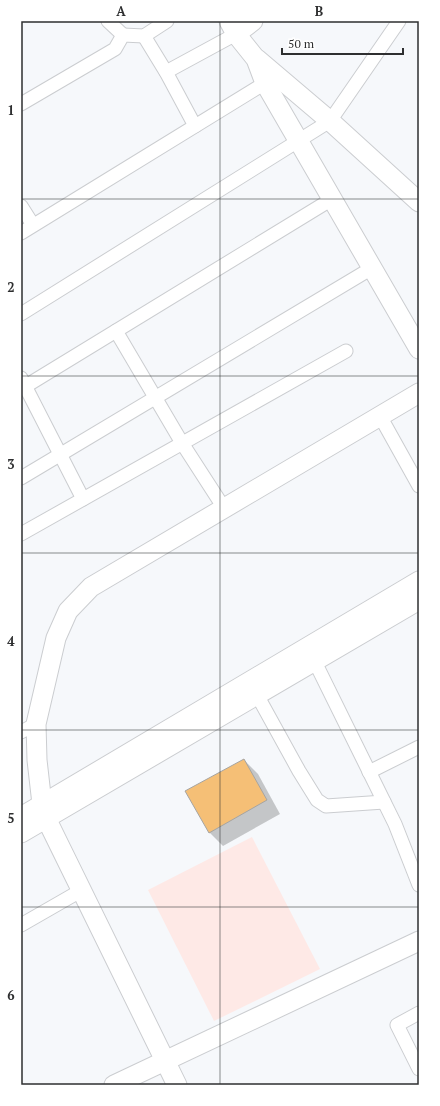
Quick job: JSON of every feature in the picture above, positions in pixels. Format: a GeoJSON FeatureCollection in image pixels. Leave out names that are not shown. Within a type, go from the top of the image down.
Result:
{"type":"FeatureCollection","features":[{"type":"Feature","properties":{"kind":"street"},"geometry":{"type":"LineString","coordinates":[[108,21],[123,35],[144,36],[167,21]]}},
{"type":"Feature","properties":{"kind":"street"},"geometry":{"type":"LineString","coordinates":[[166,72],[233,27],[253,21]]}},
{"type":"Feature","properties":{"kind":"street"},"geometry":{"type":"LineString","coordinates":[[21,314],[330,120],[399,21]]}},
{"type":"Feature","properties":{"kind":"street"},"geometry":{"type":"LineString","coordinates":[[233,27],[256,59],[330,120],[419,202]]}},
{"type":"Feature","properties":{"kind":"street"},"geometry":{"type":"LineString","coordinates":[[21,104],[115,49],[123,35]]}},
{"type":"Feature","properties":{"kind":"street"},"geometry":{"type":"LineString","coordinates":[[144,36],[166,72],[195,126]]}},
{"type":"Feature","properties":{"kind":"street"},"geometry":{"type":"LineString","coordinates":[[256,59],[265,83],[419,349]]}},
{"type":"Feature","properties":{"kind":"street"},"geometry":{"type":"LineString","coordinates":[[21,232],[265,83]]}},
{"type":"Feature","properties":{"kind":"street"},"geometry":{"type":"LineString","coordinates":[[83,499],[23,384],[116,331],[332,199]]}},
{"type":"Feature","properties":{"kind":"street"},"geometry":{"type":"LineString","coordinates":[[21,206],[33,225]]}},
{"type":"Feature","properties":{"kind":"street"},"geometry":{"type":"LineString","coordinates":[[21,478],[372,268]]}},
{"type":"Feature","properties":{"kind":"street"},"geometry":{"type":"LineString","coordinates":[[116,331],[182,443],[224,508]]}},
{"type":"Feature","properties":{"kind":"street"},"geometry":{"type":"LineString","coordinates":[[21,534],[346,351]]}},
{"type":"Feature","properties":{"kind":"street"},"geometry":{"type":"LineString","coordinates":[[177,1085],[44,811],[37,760],[28,728],[56,638],[68,611],[91,587],[419,393]]}},
{"type":"Feature","properties":{"kind":"street"},"geometry":{"type":"LineString","coordinates":[[380,416],[419,486]]}},
{"type":"Feature","properties":{"kind":"street"},"geometry":{"type":"LineString","coordinates":[[21,833],[44,811],[419,581]]}},
{"type":"Feature","properties":{"kind":"street"},"geometry":{"type":"LineString","coordinates":[[21,817],[44,811],[257,695],[419,600]]}},
{"type":"Feature","properties":{"kind":"street"},"geometry":{"type":"LineString","coordinates":[[314,662],[395,824],[419,885]]}},
{"type":"Feature","properties":{"kind":"street"},"geometry":{"type":"LineString","coordinates":[[257,695],[298,771],[317,800],[326,806],[384,802]]}},
{"type":"Feature","properties":{"kind":"street"},"geometry":{"type":"LineString","coordinates":[[369,772],[419,747]]}},
{"type":"Feature","properties":{"kind":"street"},"geometry":{"type":"LineString","coordinates":[[21,925],[82,890]]}},
{"type":"Feature","properties":{"kind":"street"},"geometry":{"type":"LineString","coordinates":[[114,1085],[419,941]]}},
{"type":"Feature","properties":{"kind":"street"},"geometry":{"type":"LineString","coordinates":[[419,1013],[397,1025],[419,1069]]}},
{"type":"Feature","properties":{"kind":"shaded area"},"geometry":{"type":"Polygon","coordinates":[[[252,837],[320,969],[214,1021],[148,890],[252,837]]]}},
{"type":"Feature","properties":{"kind":"building"},"geometry":{"type":"Polygon","coordinates":[[[244,759],[267,800],[209,833],[185,791],[244,759]]]}}]}
